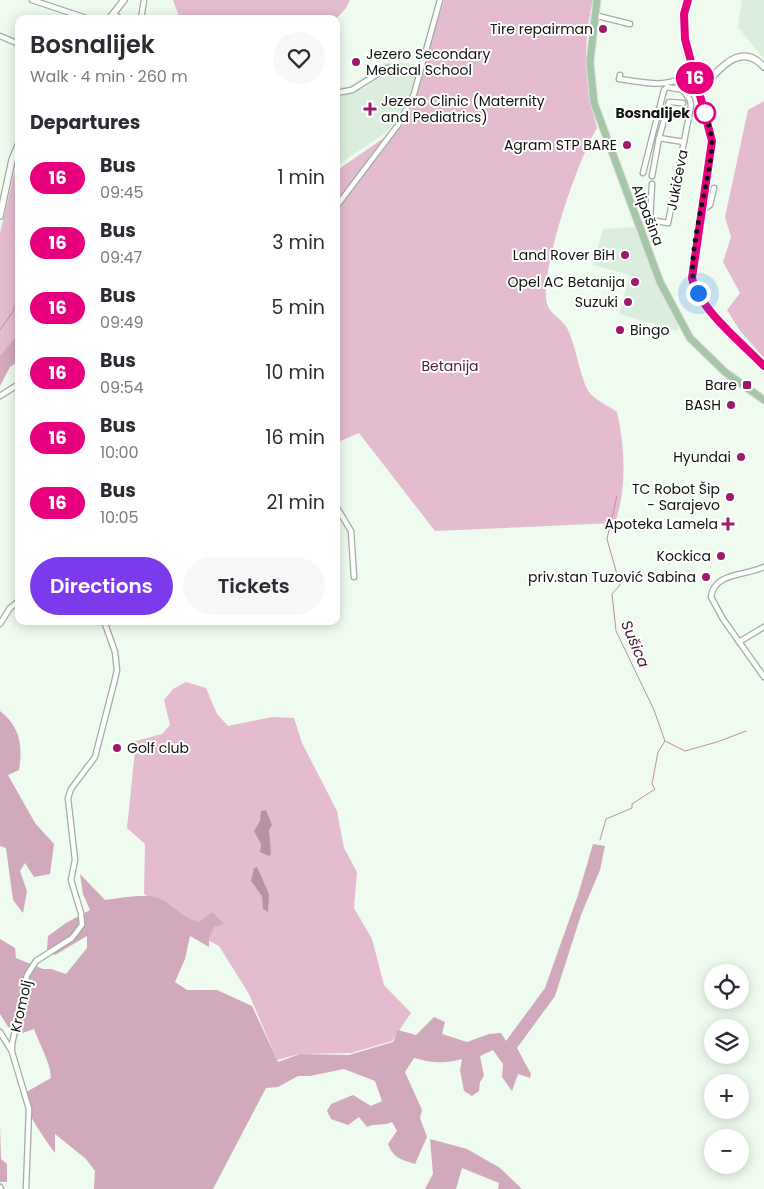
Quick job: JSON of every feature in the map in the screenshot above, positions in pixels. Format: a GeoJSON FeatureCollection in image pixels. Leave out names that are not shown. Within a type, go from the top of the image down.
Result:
{"type":"FeatureCollection","features":[{"type":"Feature","properties":{"kind":"main road","name":"Alipašina"},"geometry":{"type":"LineString","coordinates":[[597,0],[590,62],[594,103],[660,282],[690,338],[725,372],[764,400]]}},
{"type":"Feature","properties":{"kind":"street"},"geometry":{"type":"LineString","coordinates":[[32,0],[77,15]]}},
{"type":"Feature","properties":{"kind":"street"},"geometry":{"type":"LineString","coordinates":[[114,14],[124,0]]}},
{"type":"Feature","properties":{"kind":"street"},"geometry":{"type":"LineString","coordinates":[[141,15],[144,0]]}},
{"type":"Feature","properties":{"kind":"street"},"geometry":{"type":"LineString","coordinates":[[340,202],[398,125],[414,94],[440,0]]}},
{"type":"Feature","properties":{"kind":"street","name":"Jukićeva"},"geometry":{"type":"LineString","coordinates":[[688,0],[684,14],[684,33],[712,141],[692,270],[695,289],[714,314],[764,366]]}},
{"type":"Feature","properties":{"kind":"street"},"geometry":{"type":"LineString","coordinates":[[594,15],[630,24]]}},
{"type":"Feature","properties":{"kind":"street"},"geometry":{"type":"LineString","coordinates":[[0,36],[15,42]]}},
{"type":"Feature","properties":{"kind":"street"},"geometry":{"type":"LineString","coordinates":[[699,92],[723,66],[736,59],[744,56],[752,57],[764,67]]}},
{"type":"Feature","properties":{"kind":"street"},"geometry":{"type":"LineString","coordinates":[[340,92],[352,90],[387,68],[420,72]]}},
{"type":"Feature","properties":{"kind":"street"},"geometry":{"type":"LineString","coordinates":[[620,75],[620,79],[658,84],[676,82],[693,73]]}},
{"type":"Feature","properties":{"kind":"street"},"geometry":{"type":"LineString","coordinates":[[642,173],[664,90],[667,88],[683,90],[696,84]]}},
{"type":"Feature","properties":{"kind":"street","name":"Jukićeva"},"geometry":{"type":"LineString","coordinates":[[652,184],[650,220],[668,223],[691,106],[690,100],[683,90]]}},
{"type":"Feature","properties":{"kind":"street"},"geometry":{"type":"LineString","coordinates":[[659,138],[669,102],[683,103]]}},
{"type":"Feature","properties":{"kind":"street","name":"Jukićeva"},"geometry":{"type":"LineString","coordinates":[[652,176],[659,138],[684,142]]}},
{"type":"Feature","properties":{"kind":"street"},"geometry":{"type":"LineString","coordinates":[[0,216],[15,153]]}},
{"type":"Feature","properties":{"kind":"street"},"geometry":{"type":"LineString","coordinates":[[701,211],[710,205],[714,188]]}},
{"type":"Feature","properties":{"kind":"street"},"geometry":{"type":"LineString","coordinates":[[0,396],[15,387]]}},
{"type":"Feature","properties":{"kind":"street"},"geometry":{"type":"LineString","coordinates":[[340,513],[351,531],[354,577]]}},
{"type":"Feature","properties":{"kind":"street"},"geometry":{"type":"LineString","coordinates":[[763,569],[719,580],[711,592],[712,603],[764,677]]}},
{"type":"Feature","properties":{"kind":"street"},"geometry":{"type":"LineString","coordinates":[[0,624],[15,604]]}},
{"type":"Feature","properties":{"kind":"street","name":"Kromolj"},"geometry":{"type":"LineString","coordinates":[[26,1189],[29,1109],[12,1052],[13,1038],[27,975],[36,961],[72,938],[82,925],[81,913],[72,880],[75,860],[68,798],[71,789],[95,757],[114,683],[116,670],[115,652],[105,625]]}},
{"type":"Feature","properties":{"kind":"street"},"geometry":{"type":"LineString","coordinates":[[740,642],[764,627]]}},
{"type":"Feature","properties":{"kind":"street"},"geometry":{"type":"LineString","coordinates":[[0,1032],[12,1052]]}},
{"type":"Feature","properties":{"kind":"shaded area"},"geometry":{"type":"Polygon","coordinates":[[[742,0],[764,0],[764,59],[738,27],[742,0]]]}},
{"type":"Feature","properties":{"kind":"shaded area","name":"Jezero Clinic (Maternity and Pediatrics)"},"geometry":{"type":"Polygon","coordinates":[[[400,62],[421,66],[410,98],[397,120],[384,134],[340,163],[340,86],[348,87],[384,63],[400,62]]]}},
{"type":"Feature","properties":{"kind":"shaded area"},"geometry":{"type":"Polygon","coordinates":[[[636,227],[679,324],[678,331],[619,314],[630,275],[593,265],[603,229],[636,227]]]}},
{"type":"Feature","properties":{"kind":"shaded area"},"geometry":{"type":"Polygon","coordinates":[[[15,338],[15,364],[10,367],[0,386],[0,356],[15,338]]]}},
{"type":"Feature","properties":{"kind":"shaded area"},"geometry":{"type":"Polygon","coordinates":[[[0,711],[16,730],[21,752],[19,770],[8,775],[35,823],[54,844],[50,874],[34,877],[25,863],[20,871],[27,891],[23,913],[13,900],[6,848],[0,846],[0,711]]]}},
{"type":"Feature","properties":{"kind":"shaded area"},"geometry":{"type":"Polygon","coordinates":[[[266,810],[272,825],[269,830],[271,854],[269,856],[260,852],[261,844],[254,831],[260,821],[261,811],[266,810]]]}},
{"type":"Feature","properties":{"kind":"shaded area"},"geometry":{"type":"Polygon","coordinates":[[[593,844],[605,846],[600,870],[581,915],[555,996],[517,1048],[531,1074],[530,1078],[518,1074],[512,1091],[502,1077],[503,1064],[493,1050],[480,1056],[484,1076],[480,1082],[479,1091],[472,1096],[464,1091],[460,1070],[462,1059],[438,1062],[414,1058],[405,1072],[422,1110],[420,1118],[427,1137],[415,1164],[398,1158],[390,1149],[388,1144],[397,1131],[392,1122],[367,1127],[359,1117],[348,1125],[331,1119],[327,1111],[331,1104],[353,1095],[371,1106],[382,1101],[375,1081],[344,1069],[310,1076],[298,1076],[278,1087],[266,1088],[213,1189],[94,1189],[95,1171],[86,1159],[55,1134],[55,1153],[24,1103],[21,1095],[51,1078],[47,1060],[34,1029],[14,1036],[0,1014],[0,939],[15,948],[16,958],[43,969],[51,969],[66,974],[87,948],[87,936],[55,955],[47,949],[48,936],[66,923],[90,910],[83,894],[80,874],[105,900],[151,896],[163,900],[183,915],[199,922],[212,912],[224,924],[214,927],[209,938],[209,947],[190,936],[185,959],[175,982],[187,990],[217,990],[252,1006],[278,1062],[300,1054],[349,1055],[393,1042],[398,1030],[416,1035],[434,1017],[445,1022],[442,1034],[467,1042],[489,1034],[501,1033],[506,1041],[545,988],[578,895],[593,844]]]}},
{"type":"Feature","properties":{"kind":"shaded area"},"geometry":{"type":"Polygon","coordinates":[[[257,867],[269,894],[268,912],[263,909],[262,896],[251,881],[254,868],[257,867]]]}},
{"type":"Feature","properties":{"kind":"shaded area"},"geometry":{"type":"Polygon","coordinates":[[[0,1126],[1,1159],[7,1164],[7,1182],[0,1182],[0,1126]]]}},
{"type":"Feature","properties":{"kind":"shaded area"},"geometry":{"type":"Polygon","coordinates":[[[430,1139],[467,1149],[500,1168],[522,1189],[498,1189],[499,1183],[462,1168],[456,1189],[425,1189],[433,1174],[430,1139]]]}},
{"type":"Feature","properties":{"kind":"green space"},"geometry":{"type":"Polygon","coordinates":[[[173,0],[350,0],[340,15],[179,15],[173,0]]]}},
{"type":"Feature","properties":{"kind":"green space","name":"Betanija"},"geometry":{"type":"Polygon","coordinates":[[[444,0],[593,0],[587,32],[586,64],[597,128],[589,143],[563,211],[550,261],[546,298],[551,311],[564,324],[570,334],[583,379],[589,392],[617,412],[622,439],[624,468],[622,496],[615,523],[435,531],[359,433],[340,441],[340,168],[407,122],[444,0]]]}},
{"type":"Feature","properties":{"kind":"green space"},"geometry":{"type":"Polygon","coordinates":[[[764,101],[764,358],[741,332],[727,310],[740,293],[723,262],[731,237],[725,217],[748,110],[764,101]]]}},
{"type":"Feature","properties":{"kind":"green space"},"geometry":{"type":"Polygon","coordinates":[[[15,170],[15,360],[0,372],[0,233],[15,170]]]}},
{"type":"Feature","properties":{"kind":"green space"},"geometry":{"type":"Polygon","coordinates":[[[186,682],[206,688],[217,714],[228,726],[272,717],[294,718],[302,743],[337,811],[344,848],[357,872],[354,908],[372,939],[384,985],[411,1013],[392,1041],[351,1053],[299,1054],[277,1060],[249,994],[219,946],[202,937],[144,894],[145,844],[127,828],[136,741],[162,734],[170,725],[164,700],[173,689],[186,682]]]}},
{"type":"Feature","properties":{"kind":"waterway"},"geometry":{"type":"LineString","coordinates":[[0,330],[15,305]]}},
{"type":"Feature","properties":{"kind":"waterway","name":"Sušica"},"geometry":{"type":"LineString","coordinates":[[600,840],[606,819],[632,808],[632,804],[655,789],[652,784],[658,752],[665,741],[654,710],[616,631],[612,594],[620,585],[607,539],[617,496]]}},
{"type":"Feature","properties":{"kind":"waterway","name":"Sušica"},"geometry":{"type":"LineString","coordinates":[[665,741],[685,751],[746,731]]}},
{"type":"Feature","properties":{"kind":"bus line","name":"16"},"geometry":{"type":"LineString","coordinates":[[688,0],[684,14],[687,53],[712,141],[694,252],[692,278],[695,289],[714,314],[764,366]]}},
{"type":"Feature","properties":{"kind":"place","name":"Tire repairman"},"geometry":{"type":"Point","coordinates":[603,29]}},
{"type":"Feature","properties":{"kind":"place","name":"Jezero Secondary Medical School"},"geometry":{"type":"Point","coordinates":[356,62]}},
{"type":"Feature","properties":{"kind":"place","name":"Jezero Clinic (Maternity and Pediatrics)"},"geometry":{"type":"Point","coordinates":[370,109]}},
{"type":"Feature","properties":{"kind":"place","name":"Bosnalijek"},"geometry":{"type":"Point","coordinates":[705,113]}},
{"type":"Feature","properties":{"kind":"place","name":"Agram STP BARE"},"geometry":{"type":"Point","coordinates":[627,145]}},
{"type":"Feature","properties":{"kind":"place","name":"Land Rover BiH"},"geometry":{"type":"Point","coordinates":[625,255]}},
{"type":"Feature","properties":{"kind":"place","name":"Opel AC Betanija"},"geometry":{"type":"Point","coordinates":[635,282]}},
{"type":"Feature","properties":{"kind":"place","name":"Suzuki"},"geometry":{"type":"Point","coordinates":[628,302]}},
{"type":"Feature","properties":{"kind":"place","name":"Bingo"},"geometry":{"type":"Point","coordinates":[620,330]}},
{"type":"Feature","properties":{"kind":"place","name":"Bare"},"geometry":{"type":"Point","coordinates":[747,385]}},
{"type":"Feature","properties":{"kind":"place","name":"BASH"},"geometry":{"type":"Point","coordinates":[731,405]}},
{"type":"Feature","properties":{"kind":"place","name":"Hyundai"},"geometry":{"type":"Point","coordinates":[741,457]}},
{"type":"Feature","properties":{"kind":"place","name":"TC Robot Šip - Sarajevo"},"geometry":{"type":"Point","coordinates":[730,497]}},
{"type":"Feature","properties":{"kind":"place","name":"Apoteka Lamela"},"geometry":{"type":"Point","coordinates":[728,524]}},
{"type":"Feature","properties":{"kind":"place","name":"Kockica"},"geometry":{"type":"Point","coordinates":[721,556]}},
{"type":"Feature","properties":{"kind":"place","name":"priv.stan Tuzović Sabina"},"geometry":{"type":"Point","coordinates":[706,577]}},
{"type":"Feature","properties":{"kind":"place","name":"Golf club"},"geometry":{"type":"Point","coordinates":[117,748]}},
{"type":"Feature","properties":{"kind":"route"},"geometry":{"type":"LineString","coordinates":[[698,293],[692,278],[694,252],[712,141],[705,111],[705,113]]}}]}
